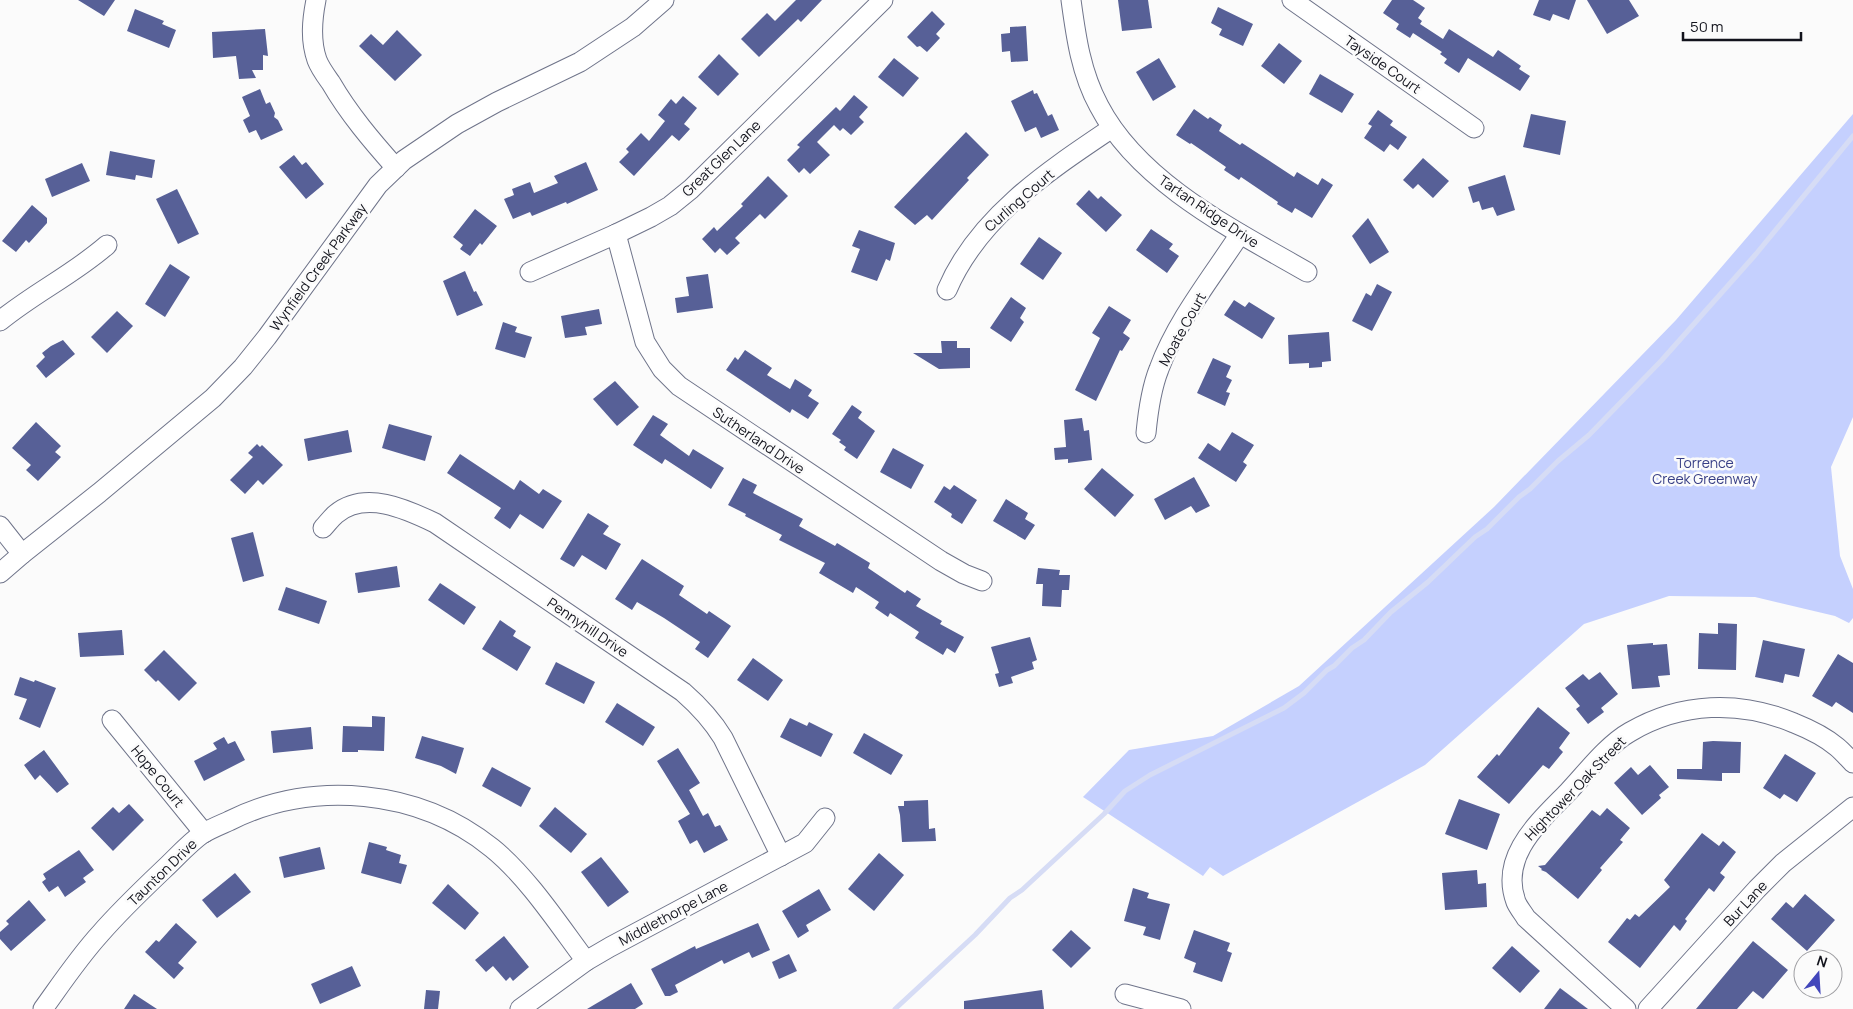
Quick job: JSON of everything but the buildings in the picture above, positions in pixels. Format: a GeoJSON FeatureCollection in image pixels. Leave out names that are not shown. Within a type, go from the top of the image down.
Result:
{"type":"FeatureCollection","features":[{"type":"Feature","properties":{"kind":"street"},"geometry":{"type":"LineString","coordinates":[[312,0],[316,0],[312,18],[312,36],[317,61],[344,104],[369,138],[396,168]]}},
{"type":"Feature","properties":{"kind":"street","name":"Wynfield Creek Parkway"},"geometry":{"type":"LineString","coordinates":[[0,573],[213,398],[243,368],[378,185],[396,168],[457,124],[497,102],[557,75],[608,45],[633,27],[664,0]]}},
{"type":"Feature","properties":{"kind":"street","name":"Great Glen Lane"},"geometry":{"type":"LineString","coordinates":[[530,272],[616,234],[670,206],[691,189],[883,0]]}},
{"type":"Feature","properties":{"kind":"street","name":"Tartan Ridge Drive"},"geometry":{"type":"LineString","coordinates":[[1071,0],[1077,48],[1098,105],[1112,128],[1155,175],[1172,189],[1240,234],[1307,272]]}},
{"type":"Feature","properties":{"kind":"street","name":"Tayside Court"},"geometry":{"type":"LineString","coordinates":[[1292,0],[1474,128]]}},
{"type":"Feature","properties":{"kind":"street","name":"Curling Court"},"geometry":{"type":"LineString","coordinates":[[947,290],[955,271],[991,222],[1027,189],[1112,128]]}},
{"type":"Feature","properties":{"kind":"street","name":"Sutherland Drive"},"geometry":{"type":"LineString","coordinates":[[616,234],[645,342],[662,370],[679,386],[941,561],[964,574],[982,581]]}},
{"type":"Feature","properties":{"kind":"street","name":"Moate Court"},"geometry":{"type":"LineString","coordinates":[[1146,433],[1159,369],[1181,324],[1240,234]]}},
{"type":"Feature","properties":{"kind":"street"},"geometry":{"type":"LineString","coordinates":[[0,321],[22,303],[91,259],[107,245]]}},
{"type":"Feature","properties":{"kind":"street","name":"Pennyhill Drive"},"geometry":{"type":"LineString","coordinates":[[323,528],[336,514],[345,508],[360,504],[374,503],[394,506],[412,512],[443,529],[683,692],[700,706],[715,724],[782,856]]}},
{"type":"Feature","properties":{"kind":"street"},"geometry":{"type":"LineString","coordinates":[[0,526],[22,554]]}},
{"type":"Feature","properties":{"kind":"street","name":"Hightower Oak Street"},"geometry":{"type":"LineString","coordinates":[[1626,1009],[1526,918],[1516,902],[1512,882],[1514,861],[1522,844],[1536,825],[1606,752],[1629,733],[1656,719],[1689,709],[1722,707],[1753,709],[1781,717],[1812,730],[1837,747],[1853,763]]}},
{"type":"Feature","properties":{"kind":"street","name":"Hope Court"},"geometry":{"type":"LineString","coordinates":[[112,720],[204,833]]}},
{"type":"Feature","properties":{"kind":"street","name":"Taunton Drive"},"geometry":{"type":"LineString","coordinates":[[43,1009],[99,934],[151,881],[204,833],[270,804],[290,799],[326,795],[354,795],[386,800],[426,811],[476,836],[493,848],[515,869],[586,961]]}},
{"type":"Feature","properties":{"kind":"street","name":"Bur Lane"},"geometry":{"type":"LineString","coordinates":[[1648,1009],[1783,863],[1853,807]]}},
{"type":"Feature","properties":{"kind":"street","name":"Middlethorpe Lane"},"geometry":{"type":"LineString","coordinates":[[520,1009],[586,961],[648,925],[782,856],[805,842],[825,818]]}},
{"type":"Feature","properties":{"kind":"street"},"geometry":{"type":"LineString","coordinates":[[1125,994],[1181,1009]]}},
{"type":"Feature","properties":{"kind":"green space","name":"Torrence Creek Greenway"},"geometry":{"type":"Polygon","coordinates":[[[1853,114],[1853,417],[1831,467],[1840,556],[1853,589],[1853,618],[1849,623],[1835,616],[1755,597],[1669,596],[1584,624],[1425,765],[1223,876],[1210,867],[1203,876],[1083,797],[1129,750],[1213,736],[1299,686],[1494,507],[1676,320],[1853,114]]]}},
{"type":"Feature","properties":{"kind":"waterway"},"geometry":{"type":"LineString","coordinates":[[895,1009],[975,935],[1010,898],[1022,890],[1104,814],[1125,791],[1150,775],[1284,708],[1304,693],[1327,670],[1364,640],[1391,612],[1428,582],[1475,537],[1487,529],[1558,461],[1589,435],[1661,361],[1756,254],[1853,136]]}}]}
